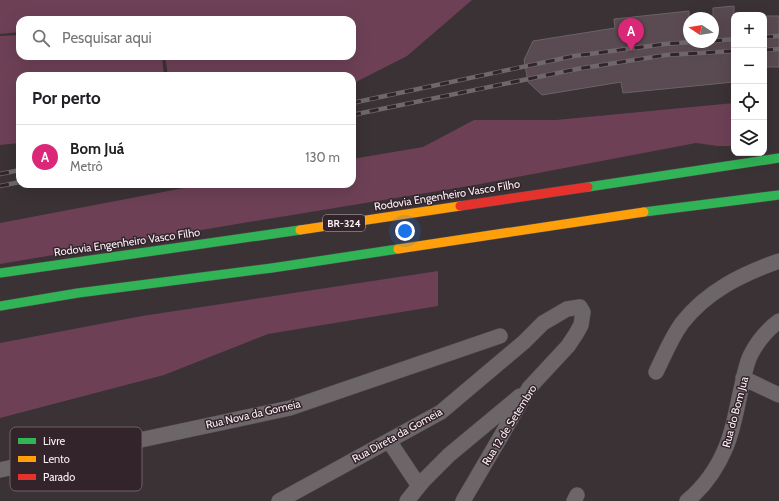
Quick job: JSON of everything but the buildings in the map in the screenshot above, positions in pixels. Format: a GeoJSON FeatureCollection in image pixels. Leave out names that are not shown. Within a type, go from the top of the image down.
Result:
{"type":"FeatureCollection","features":[{"type":"Feature","properties":{"kind":"highway","name":"Rodovia Engenheiro Vasco Filho"},"geometry":{"type":"LineString","coordinates":[[0,273],[280,233],[779,158]]}},
{"type":"Feature","properties":{"kind":"highway"},"geometry":{"type":"LineString","coordinates":[[0,306],[78,293],[272,268],[624,215],[779,195]]}},
{"type":"Feature","properties":{"kind":"street"},"geometry":{"type":"LineString","coordinates":[[656,372],[682,324],[700,303],[726,284],[753,270],[779,261]]}},
{"type":"Feature","properties":{"kind":"street","name":"Rua Direta da Gomeia"},"geometry":{"type":"LineString","coordinates":[[279,501],[441,412],[524,342],[543,323],[567,309],[580,307],[583,312]]}},
{"type":"Feature","properties":{"kind":"street","name":"Rua 12 de Setembro"},"geometry":{"type":"LineString","coordinates":[[463,501],[529,388],[568,346],[581,325],[583,312]]}},
{"type":"Feature","properties":{"kind":"street","name":"Rua do Bom Jua"},"geometry":{"type":"LineString","coordinates":[[696,499],[719,463],[727,446],[743,378],[750,357],[757,344],[779,321]]}},
{"type":"Feature","properties":{"kind":"street","name":"Rua Nova da Gomeia"},"geometry":{"type":"LineString","coordinates":[[142,440],[290,408],[500,336]]}},
{"type":"Feature","properties":{"kind":"street"},"geometry":{"type":"LineString","coordinates":[[743,378],[779,396]]}},
{"type":"Feature","properties":{"kind":"street"},"geometry":{"type":"LineString","coordinates":[[407,501],[419,486],[449,455],[529,388]]}},
{"type":"Feature","properties":{"kind":"street"},"geometry":{"type":"LineString","coordinates":[[393,447],[419,486]]}},
{"type":"Feature","properties":{"kind":"street","name":"Rua Nova da Gomeia"},"geometry":{"type":"LineString","coordinates":[[0,470],[10,468]]}},
{"type":"Feature","properties":{"kind":"shaded area"},"geometry":{"type":"Polygon","coordinates":[[[0,0],[472,0],[407,56],[356,82],[356,72],[167,72],[166,60],[356,60],[356,16],[16,16],[16,32],[0,34],[0,0]]]}},
{"type":"Feature","properties":{"kind":"shaded area"},"geometry":{"type":"Polygon","coordinates":[[[16,35],[16,60],[162,60],[164,72],[16,72],[16,143],[0,145],[0,36],[16,35]]]}},
{"type":"Feature","properties":{"kind":"shaded area"},"geometry":{"type":"Polygon","coordinates":[[[731,103],[731,146],[696,143],[475,185],[0,264],[0,223],[184,188],[356,188],[356,158],[423,147],[474,120],[556,120],[731,103]]]}},
{"type":"Feature","properties":{"kind":"shaded area"},"geometry":{"type":"Polygon","coordinates":[[[438,271],[438,306],[268,334],[164,375],[0,418],[0,343],[142,316],[438,271]]]}},
{"type":"Feature","properties":{"kind":"railway"},"geometry":{"type":"LineString","coordinates":[[767,37],[779,36]]}},
{"type":"Feature","properties":{"kind":"railway"},"geometry":{"type":"LineString","coordinates":[[719,40],[731,39]]}},
{"type":"Feature","properties":{"kind":"railway"},"geometry":{"type":"LineString","coordinates":[[356,102],[574,56],[683,43]]}},
{"type":"Feature","properties":{"kind":"railway"},"geometry":{"type":"LineString","coordinates":[[767,50],[779,49]]}},
{"type":"Feature","properties":{"kind":"railway"},"geometry":{"type":"LineString","coordinates":[[356,114],[577,69],[666,55],[731,51]]}},
{"type":"Feature","properties":{"kind":"railway"},"geometry":{"type":"LineString","coordinates":[[0,174],[16,171]]}},
{"type":"Feature","properties":{"kind":"railway"},"geometry":{"type":"LineString","coordinates":[[0,186],[16,183]]}},
{"type":"Feature","properties":{"kind":"traffic: fast"},"geometry":{"type":"LineString","coordinates":[[588,187],[779,158]]}},
{"type":"Feature","properties":{"kind":"traffic: fast"},"geometry":{"type":"LineString","coordinates":[[644,212],[779,195]]}},
{"type":"Feature","properties":{"kind":"traffic: fast"},"geometry":{"type":"LineString","coordinates":[[0,273],[300,230]]}},
{"type":"Feature","properties":{"kind":"traffic: fast"},"geometry":{"type":"LineString","coordinates":[[0,306],[78,293],[272,268],[398,249]]}},
{"type":"Feature","properties":{"kind":"traffic: slow"},"geometry":{"type":"LineString","coordinates":[[300,230],[460,206]]}},
{"type":"Feature","properties":{"kind":"traffic: slow"},"geometry":{"type":"LineString","coordinates":[[398,249],[644,212]]}},
{"type":"Feature","properties":{"kind":"traffic: jam"},"geometry":{"type":"LineString","coordinates":[[460,206],[588,187]]}},
{"type":"Feature","properties":{"kind":"place","name":"Bom Juá"},"geometry":{"type":"Point","coordinates":[631,51]}}]}
